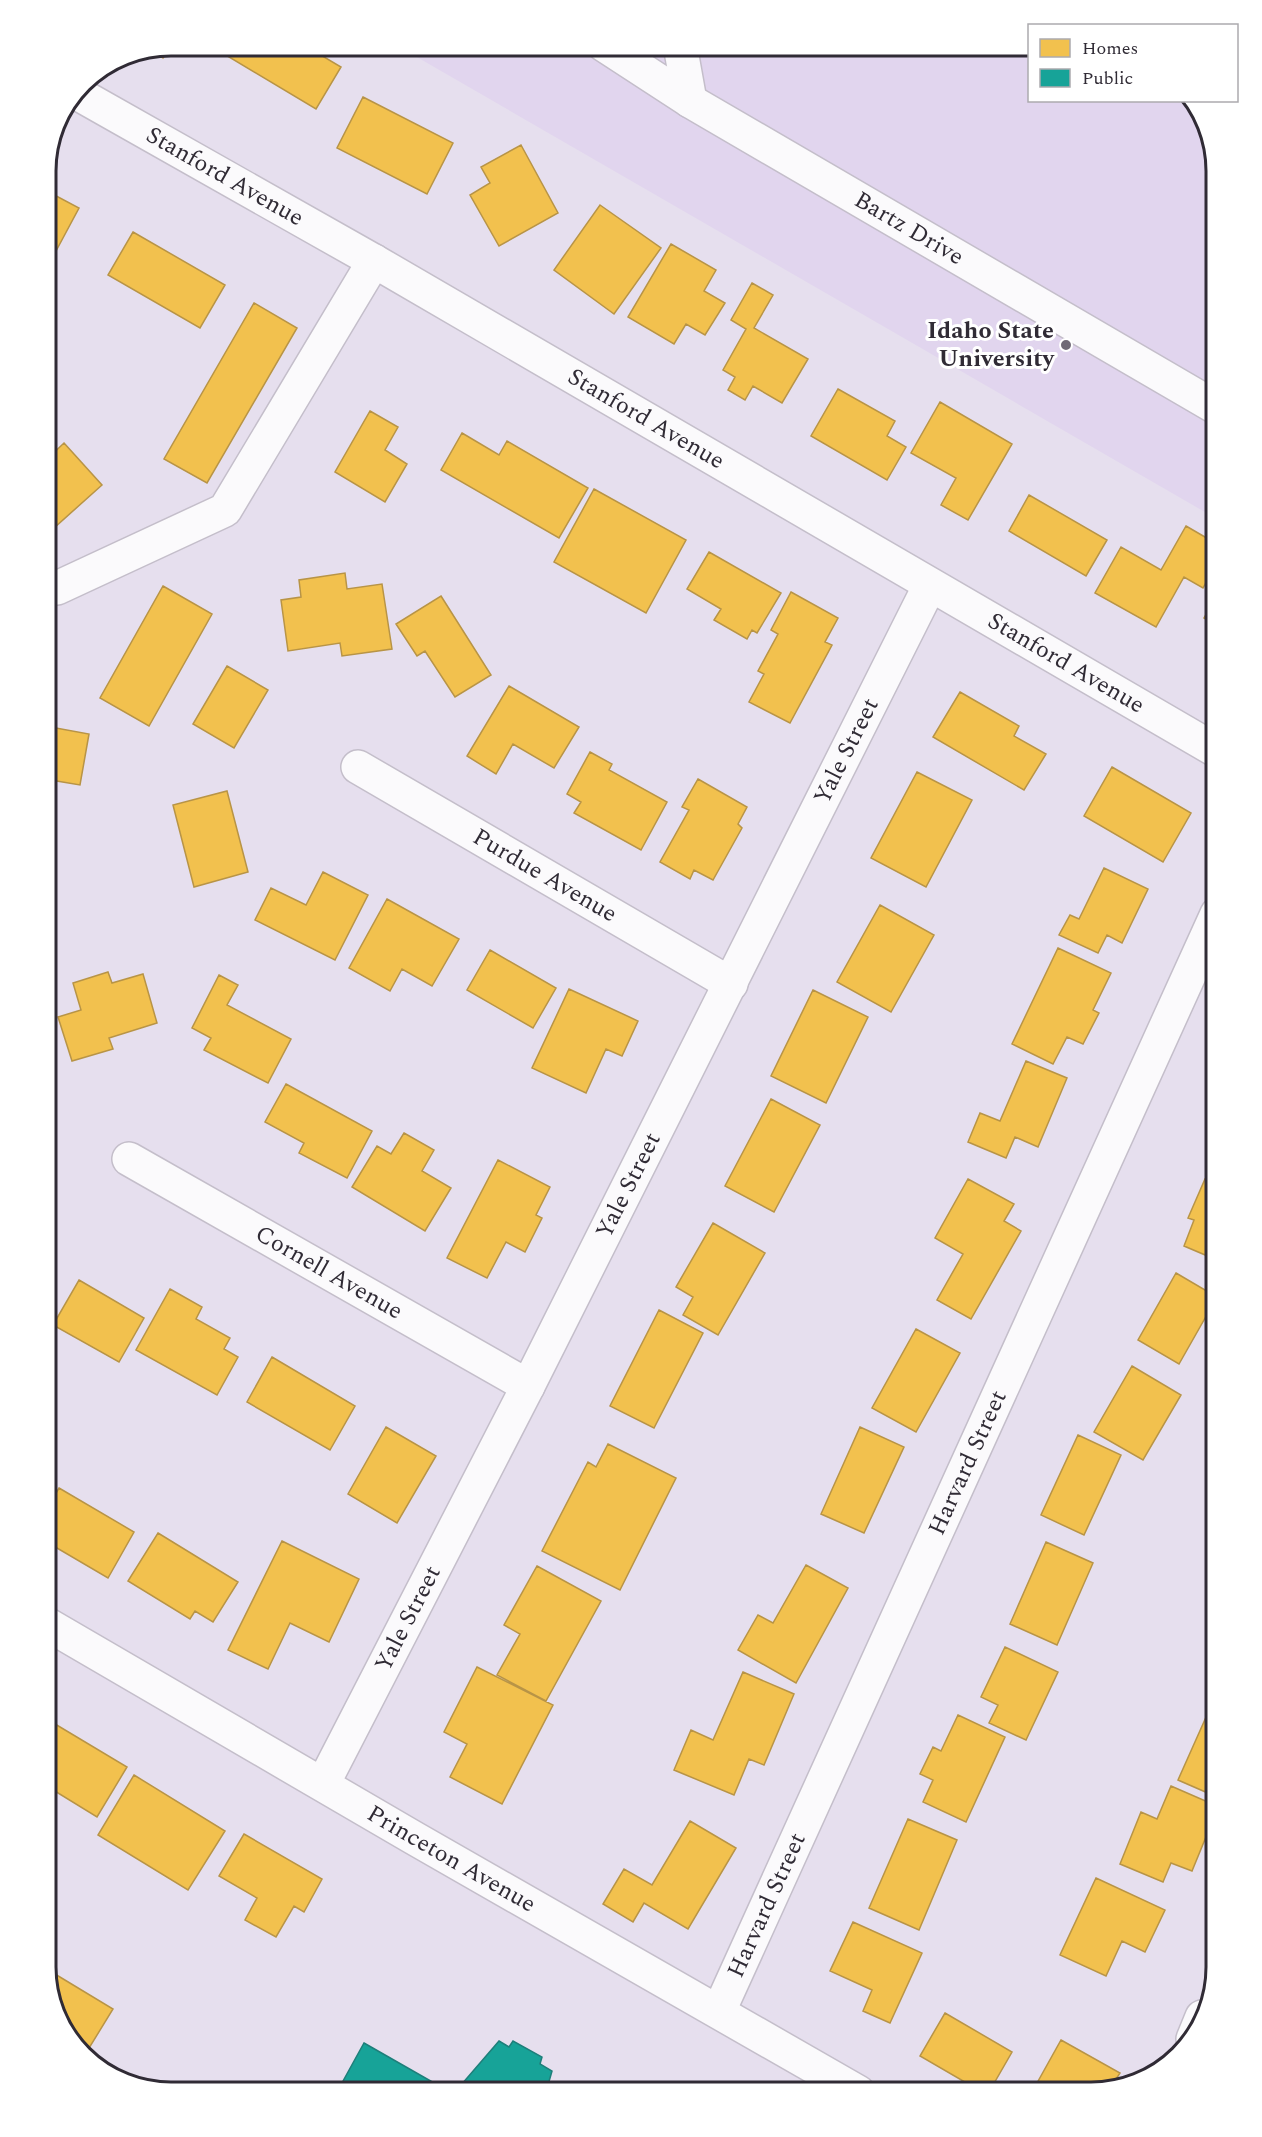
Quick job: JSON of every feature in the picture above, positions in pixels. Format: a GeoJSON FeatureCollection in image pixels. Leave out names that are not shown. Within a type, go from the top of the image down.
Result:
{"type":"FeatureCollection","features":[{"type":"Feature","properties":{"kind":"street","name":"Bartz Drive"},"geometry":{"type":"LineString","coordinates":[[621,56],[690,101],[1206,402]]}},
{"type":"Feature","properties":{"kind":"street"},"geometry":{"type":"LineString","coordinates":[[682,56],[690,101]]}},
{"type":"Feature","properties":{"kind":"street","name":"Stanford Avenue"},"geometry":{"type":"LineString","coordinates":[[83,96],[374,261],[1206,745]]}},
{"type":"Feature","properties":{"kind":"street"},"geometry":{"type":"LineString","coordinates":[[57,588],[225,510],[374,261]]}},
{"type":"Feature","properties":{"kind":"street","name":"Yale Street"},"geometry":{"type":"LineString","coordinates":[[323,1784],[528,1386],[930,585]]}},
{"type":"Feature","properties":{"kind":"street","name":"Purdue Avenue"},"geometry":{"type":"LineString","coordinates":[[358,767],[731,984]]}},
{"type":"Feature","properties":{"kind":"street","name":"Harvard Street"},"geometry":{"type":"LineString","coordinates":[[719,2011],[1206,938]]}},
{"type":"Feature","properties":{"kind":"street","name":"Cornell Avenue"},"geometry":{"type":"LineString","coordinates":[[129,1159],[528,1386]]}},
{"type":"Feature","properties":{"kind":"street","name":"Princeton Avenue"},"geometry":{"type":"LineString","coordinates":[[56,1629],[424,1844],[840,2082]]}},
{"type":"Feature","properties":{"kind":"shaded area","name":"Idaho State University"},"geometry":{"type":"Polygon","coordinates":[[[415,56],[1028,56],[1028,102],[1183,102],[1198,127],[1206,156],[1206,513],[415,56]]]}},
{"type":"Feature","properties":{"kind":"building: Homes"},"geometry":{"type":"Polygon","coordinates":[[[227,56],[322,56],[341,67],[316,109],[227,56]]]}},
{"type":"Feature","properties":{"kind":"building: Homes"},"geometry":{"type":"Polygon","coordinates":[[[363,97],[453,143],[427,194],[337,148],[363,97]]]}},
{"type":"Feature","properties":{"kind":"building: Homes"},"geometry":{"type":"Polygon","coordinates":[[[521,145],[558,213],[499,246],[470,195],[490,183],[481,167],[521,145]]]}},
{"type":"Feature","properties":{"kind":"building: Homes"},"geometry":{"type":"Polygon","coordinates":[[[56,196],[79,208],[56,251],[56,196]]]}},
{"type":"Feature","properties":{"kind":"building: Homes"},"geometry":{"type":"Polygon","coordinates":[[[600,205],[661,248],[614,314],[554,270],[600,205]]]}},
{"type":"Feature","properties":{"kind":"building: Homes"},"geometry":{"type":"Polygon","coordinates":[[[133,232],[225,285],[200,328],[108,275],[133,232]]]}},
{"type":"Feature","properties":{"kind":"building: Homes"},"geometry":{"type":"Polygon","coordinates":[[[671,244],[716,270],[704,291],[725,303],[705,335],[686,324],[674,344],[628,317],[671,244]]]}},
{"type":"Feature","properties":{"kind":"building: Homes"},"geometry":{"type":"Polygon","coordinates":[[[752,283],[773,295],[754,328],[808,359],[782,403],[753,386],[745,400],[728,390],[735,377],[723,370],[746,329],[731,320],[752,283]]]}},
{"type":"Feature","properties":{"kind":"building: Homes"},"geometry":{"type":"Polygon","coordinates":[[[254,303],[297,328],[207,483],[164,459],[254,303]]]}},
{"type":"Feature","properties":{"kind":"building: Homes"},"geometry":{"type":"Polygon","coordinates":[[[838,389],[895,421],[887,436],[906,447],[887,480],[811,436],[838,389]]]}},
{"type":"Feature","properties":{"kind":"building: Homes"},"geometry":{"type":"Polygon","coordinates":[[[940,402],[1012,444],[968,520],[941,505],[956,478],[911,453],[940,402]]]}},
{"type":"Feature","properties":{"kind":"building: Homes"},"geometry":{"type":"Polygon","coordinates":[[[370,411],[398,427],[385,450],[407,464],[385,502],[335,472],[370,411]]]}},
{"type":"Feature","properties":{"kind":"building: Homes"},"geometry":{"type":"Polygon","coordinates":[[[462,433],[499,455],[507,441],[588,488],[559,538],[441,470],[462,433]]]}},
{"type":"Feature","properties":{"kind":"building: Homes"},"geometry":{"type":"Polygon","coordinates":[[[64,443],[102,485],[56,526],[56,451],[64,443]]]}},
{"type":"Feature","properties":{"kind":"building: Homes"},"geometry":{"type":"Polygon","coordinates":[[[594,489],[686,540],[646,613],[554,562],[594,489]]]}},
{"type":"Feature","properties":{"kind":"building: Homes"},"geometry":{"type":"Polygon","coordinates":[[[1029,495],[1107,540],[1086,576],[1009,531],[1029,495]]]}},
{"type":"Feature","properties":{"kind":"building: Homes"},"geometry":{"type":"Polygon","coordinates":[[[1186,526],[1206,538],[1206,582],[1203,588],[1184,577],[1156,627],[1095,593],[1121,547],[1161,570],[1186,526]]]}},
{"type":"Feature","properties":{"kind":"building: Homes"},"geometry":{"type":"Polygon","coordinates":[[[709,552],[781,593],[757,633],[752,630],[747,639],[714,620],[721,609],[687,589],[709,552]]]}},
{"type":"Feature","properties":{"kind":"building: Homes"},"geometry":{"type":"Polygon","coordinates":[[[345,573],[347,589],[382,584],[392,649],[342,656],[340,643],[288,651],[281,600],[301,597],[299,580],[345,573]]]}},
{"type":"Feature","properties":{"kind":"building: Homes"},"geometry":{"type":"Polygon","coordinates":[[[163,586],[212,614],[149,726],[100,698],[163,586]]]}},
{"type":"Feature","properties":{"kind":"building: Homes"},"geometry":{"type":"Polygon","coordinates":[[[791,592],[838,618],[825,642],[832,645],[790,723],[749,702],[764,674],[758,671],[778,634],[771,630],[791,592]]]}},
{"type":"Feature","properties":{"kind":"building: Homes"},"geometry":{"type":"Polygon","coordinates":[[[441,596],[491,675],[455,697],[425,651],[417,656],[396,624],[441,596]]]}},
{"type":"Feature","properties":{"kind":"building: Homes"},"geometry":{"type":"Polygon","coordinates":[[[227,666],[268,690],[234,748],[193,724],[227,666]]]}},
{"type":"Feature","properties":{"kind":"building: Homes"},"geometry":{"type":"Polygon","coordinates":[[[509,686],[579,727],[554,768],[513,744],[496,774],[467,756],[509,686]]]}},
{"type":"Feature","properties":{"kind":"building: Homes"},"geometry":{"type":"Polygon","coordinates":[[[960,692],[1019,726],[1014,736],[1046,754],[1024,790],[933,737],[960,692]]]}},
{"type":"Feature","properties":{"kind":"building: Homes"},"geometry":{"type":"Polygon","coordinates":[[[56,728],[89,734],[80,785],[56,781],[56,728]]]}},
{"type":"Feature","properties":{"kind":"building: Homes"},"geometry":{"type":"Polygon","coordinates":[[[590,752],[612,764],[609,770],[667,802],[641,850],[574,813],[581,802],[567,794],[590,752]]]}},
{"type":"Feature","properties":{"kind":"building: Homes"},"geometry":{"type":"Polygon","coordinates":[[[1112,767],[1191,813],[1163,862],[1084,816],[1112,767]]]}},
{"type":"Feature","properties":{"kind":"building: Homes"},"geometry":{"type":"Polygon","coordinates":[[[917,772],[972,800],[926,887],[871,858],[917,772]]]}},
{"type":"Feature","properties":{"kind":"building: Homes"},"geometry":{"type":"Polygon","coordinates":[[[698,779],[747,807],[738,824],[742,828],[713,880],[694,870],[690,879],[660,862],[689,810],[682,807],[698,779]]]}},
{"type":"Feature","properties":{"kind":"building: Homes"},"geometry":{"type":"Polygon","coordinates":[[[227,791],[248,872],[194,887],[173,805],[227,791]]]}},
{"type":"Feature","properties":{"kind":"building: Homes"},"geometry":{"type":"Polygon","coordinates":[[[1104,868],[1148,889],[1122,943],[1107,935],[1098,953],[1059,935],[1070,915],[1079,919],[1104,868]]]}},
{"type":"Feature","properties":{"kind":"building: Homes"},"geometry":{"type":"Polygon","coordinates":[[[323,872],[368,895],[335,960],[255,920],[271,888],[306,905],[323,872]]]}},
{"type":"Feature","properties":{"kind":"building: Homes"},"geometry":{"type":"Polygon","coordinates":[[[387,899],[459,939],[432,986],[402,969],[390,991],[349,968],[387,899]]]}},
{"type":"Feature","properties":{"kind":"building: Homes"},"geometry":{"type":"Polygon","coordinates":[[[880,905],[934,935],[891,1012],[837,982],[880,905]]]}},
{"type":"Feature","properties":{"kind":"building: Homes"},"geometry":{"type":"Polygon","coordinates":[[[1058,948],[1111,973],[1093,1010],[1099,1013],[1083,1044],[1067,1037],[1053,1064],[1012,1044],[1058,948]]]}},
{"type":"Feature","properties":{"kind":"building: Homes"},"geometry":{"type":"Polygon","coordinates":[[[490,950],[556,988],[533,1028],[467,990],[490,950]]]}},
{"type":"Feature","properties":{"kind":"building: Homes"},"geometry":{"type":"Polygon","coordinates":[[[108,972],[112,983],[143,974],[157,1023],[109,1038],[113,1049],[72,1061],[58,1017],[81,1010],[73,983],[108,972]]]}},
{"type":"Feature","properties":{"kind":"building: Homes"},"geometry":{"type":"Polygon","coordinates":[[[219,975],[238,985],[227,1005],[291,1039],[268,1083],[204,1050],[211,1038],[192,1028],[219,975]]]}},
{"type":"Feature","properties":{"kind":"building: Homes"},"geometry":{"type":"Polygon","coordinates":[[[569,989],[638,1021],[622,1056],[606,1049],[586,1093],[532,1068],[569,989]]]}},
{"type":"Feature","properties":{"kind":"building: Homes"},"geometry":{"type":"Polygon","coordinates":[[[813,990],[868,1017],[826,1103],[771,1076],[813,990]]]}},
{"type":"Feature","properties":{"kind":"building: Homes"},"geometry":{"type":"Polygon","coordinates":[[[1026,1061],[1067,1078],[1038,1147],[1015,1137],[1006,1158],[968,1142],[980,1113],[1000,1121],[1026,1061]]]}},
{"type":"Feature","properties":{"kind":"building: Homes"},"geometry":{"type":"Polygon","coordinates":[[[286,1084],[372,1131],[347,1178],[299,1153],[304,1143],[265,1122],[286,1084]]]}},
{"type":"Feature","properties":{"kind":"building: Homes"},"geometry":{"type":"Polygon","coordinates":[[[771,1099],[820,1125],[774,1212],[725,1186],[771,1099]]]}},
{"type":"Feature","properties":{"kind":"building: Homes"},"geometry":{"type":"Polygon","coordinates":[[[404,1133],[434,1150],[422,1171],[451,1188],[425,1231],[352,1187],[377,1146],[391,1154],[404,1133]]]}},
{"type":"Feature","properties":{"kind":"building: Homes"},"geometry":{"type":"Polygon","coordinates":[[[498,1160],[550,1187],[536,1215],[542,1218],[525,1252],[506,1242],[487,1278],[447,1258],[498,1160]]]}},
{"type":"Feature","properties":{"kind":"building: Homes"},"geometry":{"type":"Polygon","coordinates":[[[968,1179],[1014,1204],[1004,1221],[1021,1231],[971,1319],[937,1300],[963,1254],[935,1238],[968,1179]]]}},
{"type":"Feature","properties":{"kind":"building: Homes"},"geometry":{"type":"Polygon","coordinates":[[[1205,1179],[1206,1255],[1184,1246],[1194,1220],[1188,1218],[1205,1179]]]}},
{"type":"Feature","properties":{"kind":"building: Homes"},"geometry":{"type":"Polygon","coordinates":[[[713,1223],[765,1253],[718,1335],[683,1315],[693,1297],[676,1287],[713,1223]]]}},
{"type":"Feature","properties":{"kind":"building: Homes"},"geometry":{"type":"Polygon","coordinates":[[[1176,1273],[1206,1291],[1206,1316],[1179,1364],[1138,1340],[1176,1273]]]}},
{"type":"Feature","properties":{"kind":"building: Homes"},"geometry":{"type":"Polygon","coordinates":[[[79,1280],[144,1318],[119,1362],[56,1327],[56,1320],[79,1280]]]}},
{"type":"Feature","properties":{"kind":"building: Homes"},"geometry":{"type":"Polygon","coordinates":[[[170,1289],[202,1307],[196,1319],[230,1338],[224,1349],[238,1357],[217,1395],[136,1350],[170,1289]]]}},
{"type":"Feature","properties":{"kind":"building: Homes"},"geometry":{"type":"Polygon","coordinates":[[[659,1310],[703,1333],[654,1428],[610,1406],[659,1310]]]}},
{"type":"Feature","properties":{"kind":"building: Homes"},"geometry":{"type":"Polygon","coordinates":[[[916,1329],[960,1353],[916,1432],[872,1408],[916,1329]]]}},
{"type":"Feature","properties":{"kind":"building: Homes"},"geometry":{"type":"Polygon","coordinates":[[[272,1357],[355,1406],[330,1450],[247,1402],[272,1357]]]}},
{"type":"Feature","properties":{"kind":"building: Homes"},"geometry":{"type":"Polygon","coordinates":[[[1132,1366],[1181,1395],[1143,1460],[1094,1432],[1132,1366]]]}},
{"type":"Feature","properties":{"kind":"building: Homes"},"geometry":{"type":"Polygon","coordinates":[[[386,1427],[436,1456],[397,1523],[348,1494],[386,1427]]]}},
{"type":"Feature","properties":{"kind":"building: Homes"},"geometry":{"type":"Polygon","coordinates":[[[860,1427],[904,1447],[864,1533],[821,1514],[860,1427]]]}},
{"type":"Feature","properties":{"kind":"building: Homes"},"geometry":{"type":"Polygon","coordinates":[[[1078,1435],[1121,1455],[1084,1535],[1041,1515],[1078,1435]]]}},
{"type":"Feature","properties":{"kind":"building: Homes"},"geometry":{"type":"Polygon","coordinates":[[[608,1444],[676,1478],[620,1590],[542,1551],[588,1462],[596,1467],[608,1444]]]}},
{"type":"Feature","properties":{"kind":"building: Homes"},"geometry":{"type":"Polygon","coordinates":[[[59,1488],[134,1532],[108,1578],[56,1547],[56,1493],[59,1488]]]}},
{"type":"Feature","properties":{"kind":"building: Homes"},"geometry":{"type":"Polygon","coordinates":[[[158,1533],[238,1582],[213,1622],[195,1611],[190,1619],[128,1581],[158,1533]]]}},
{"type":"Feature","properties":{"kind":"building: Homes"},"geometry":{"type":"Polygon","coordinates":[[[282,1541],[359,1579],[329,1642],[290,1623],[268,1669],[228,1650],[282,1541]]]}},
{"type":"Feature","properties":{"kind":"building: Homes"},"geometry":{"type":"Polygon","coordinates":[[[1046,1542],[1093,1563],[1057,1645],[1010,1624],[1046,1542]]]}},
{"type":"Feature","properties":{"kind":"building: Homes"},"geometry":{"type":"Polygon","coordinates":[[[806,1565],[848,1588],[796,1683],[738,1650],[758,1615],[773,1623],[806,1565]]]}},
{"type":"Feature","properties":{"kind":"building: Homes"},"geometry":{"type":"Polygon","coordinates":[[[537,1566],[601,1601],[546,1701],[497,1675],[520,1634],[504,1625],[537,1566]]]}},
{"type":"Feature","properties":{"kind":"building: Homes"},"geometry":{"type":"Polygon","coordinates":[[[1005,1647],[1058,1672],[1026,1740],[989,1723],[998,1705],[981,1697],[1005,1647]]]}},
{"type":"Feature","properties":{"kind":"building: Homes"},"geometry":{"type":"Polygon","coordinates":[[[477,1667],[553,1705],[502,1804],[450,1777],[467,1744],[444,1732],[477,1667]]]}},
{"type":"Feature","properties":{"kind":"building: Homes"},"geometry":{"type":"Polygon","coordinates":[[[743,1672],[794,1694],[764,1765],[749,1759],[734,1795],[674,1770],[691,1730],[713,1740],[743,1672]]]}},
{"type":"Feature","properties":{"kind":"building: Homes"},"geometry":{"type":"Polygon","coordinates":[[[958,1715],[1005,1737],[966,1822],[923,1802],[933,1780],[920,1774],[933,1747],[941,1751],[958,1715]]]}},
{"type":"Feature","properties":{"kind":"building: Homes"},"geometry":{"type":"Polygon","coordinates":[[[1206,1717],[1206,1792],[1178,1780],[1206,1717]]]}},
{"type":"Feature","properties":{"kind":"building: Homes"},"geometry":{"type":"Polygon","coordinates":[[[56,1725],[127,1767],[97,1817],[56,1792],[56,1725]]]}},
{"type":"Feature","properties":{"kind":"building: Homes"},"geometry":{"type":"Polygon","coordinates":[[[134,1775],[225,1831],[188,1890],[98,1835],[134,1775]]]}},
{"type":"Feature","properties":{"kind":"building: Homes"},"geometry":{"type":"Polygon","coordinates":[[[1171,1786],[1206,1801],[1206,1837],[1192,1871],[1171,1863],[1163,1882],[1120,1864],[1141,1812],[1157,1819],[1171,1786]]]}},
{"type":"Feature","properties":{"kind":"building: Homes"},"geometry":{"type":"Polygon","coordinates":[[[908,1819],[957,1840],[919,1930],[869,1908],[908,1819]]]}},
{"type":"Feature","properties":{"kind":"building: Homes"},"geometry":{"type":"Polygon","coordinates":[[[690,1821],[736,1848],[688,1929],[644,1903],[633,1922],[603,1904],[624,1869],[652,1885],[690,1821]]]}},
{"type":"Feature","properties":{"kind":"building: Homes"},"geometry":{"type":"Polygon","coordinates":[[[244,1834],[322,1879],[304,1912],[294,1906],[276,1937],[245,1920],[257,1898],[219,1876],[244,1834]]]}},
{"type":"Feature","properties":{"kind":"building: Homes"},"geometry":{"type":"Polygon","coordinates":[[[1096,1878],[1165,1910],[1145,1952],[1122,1941],[1106,1976],[1060,1955],[1096,1878]]]}},
{"type":"Feature","properties":{"kind":"building: Homes"},"geometry":{"type":"Polygon","coordinates":[[[853,1922],[922,1953],[890,2023],[863,2011],[872,1990],[830,1971],[853,1922]]]}},
{"type":"Feature","properties":{"kind":"building: Homes"},"geometry":{"type":"Polygon","coordinates":[[[56,1975],[113,2009],[89,2047],[67,2017],[59,1996],[56,1975]]]}},
{"type":"Feature","properties":{"kind":"building: Homes"},"geometry":{"type":"Polygon","coordinates":[[[945,2013],[1012,2052],[995,2082],[965,2082],[920,2056],[945,2013]]]}},
{"type":"Feature","properties":{"kind":"building: Homes"},"geometry":{"type":"Polygon","coordinates":[[[1061,2040],[1120,2073],[1117,2078],[1106,2081],[1038,2082],[1061,2040]]]}},
{"type":"Feature","properties":{"kind":"building: Public"},"geometry":{"type":"Polygon","coordinates":[[[499,2041],[509,2047],[513,2041],[542,2057],[540,2064],[552,2071],[549,2081],[464,2081],[499,2041]]]}},
{"type":"Feature","properties":{"kind":"building: Public"},"geometry":{"type":"Polygon","coordinates":[[[364,2043],[431,2081],[343,2081],[364,2043]]]}},
{"type":"Feature","properties":{"kind":"place","name":"Idaho State University"},"geometry":{"type":"Point","coordinates":[1066,345]}}]}
